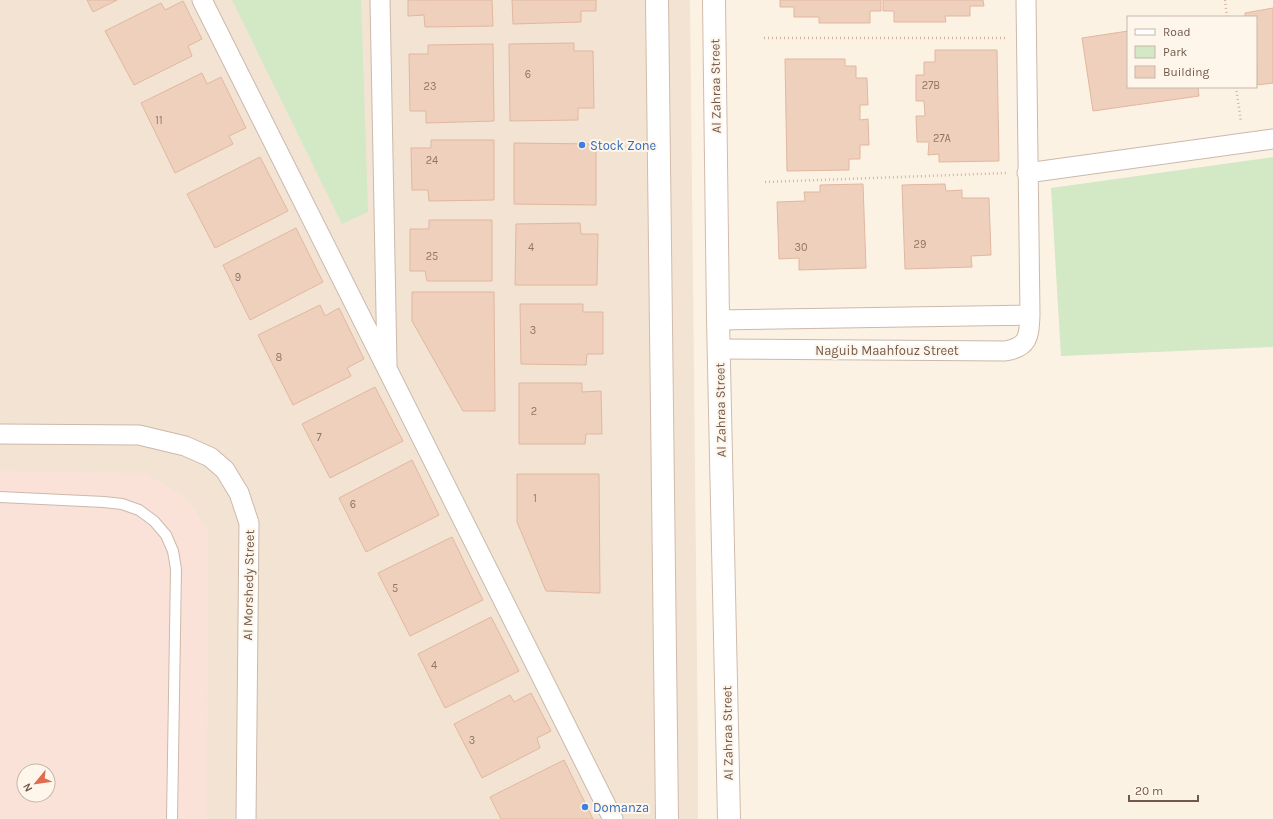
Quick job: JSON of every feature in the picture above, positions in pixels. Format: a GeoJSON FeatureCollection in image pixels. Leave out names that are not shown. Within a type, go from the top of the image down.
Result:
{"type":"FeatureCollection","features":[{"type":"Feature","properties":{"kind":"main road"},"geometry":{"type":"LineString","coordinates":[[657,0],[667,819]]}},
{"type":"Feature","properties":{"kind":"main road","name":"Al Zahraa Street"},"geometry":{"type":"LineString","coordinates":[[714,0],[718,320],[729,819]]}},
{"type":"Feature","properties":{"kind":"street"},"geometry":{"type":"LineString","coordinates":[[202,0],[613,819]]}},
{"type":"Feature","properties":{"kind":"street"},"geometry":{"type":"LineString","coordinates":[[380,0],[387,370]]}},
{"type":"Feature","properties":{"kind":"street","name":"Naguib Maahfouz Street"},"geometry":{"type":"LineString","coordinates":[[719,349],[1005,351],[1016,349],[1024,342],[1029,333],[1030,315],[1026,0]]}},
{"type":"Feature","properties":{"kind":"street"},"geometry":{"type":"LineString","coordinates":[[1027,173],[1273,139]]}},
{"type":"Feature","properties":{"kind":"street"},"geometry":{"type":"LineString","coordinates":[[718,320],[1030,315]]}},
{"type":"Feature","properties":{"kind":"street","name":"Al Morshedy Street"},"geometry":{"type":"LineString","coordinates":[[0,434],[139,435],[185,446],[210,457],[225,470],[239,492],[249,523],[246,819]]}},
{"type":"Feature","properties":{"kind":"lane"},"geometry":{"type":"LineString","coordinates":[[0,497],[122,504],[139,510],[154,521],[166,535],[173,551],[176,569],[172,819]]}},
{"type":"Feature","properties":{"kind":"path"},"geometry":{"type":"LineString","coordinates":[[1225,0],[1227,16]]}},
{"type":"Feature","properties":{"kind":"path"},"geometry":{"type":"LineString","coordinates":[[764,38],[1026,38]]}},
{"type":"Feature","properties":{"kind":"path"},"geometry":{"type":"LineString","coordinates":[[1236,88],[1244,143]]}},
{"type":"Feature","properties":{"kind":"path"},"geometry":{"type":"LineString","coordinates":[[765,182],[1027,173]]}},
{"type":"Feature","properties":{"kind":"shaded area"},"geometry":{"type":"Polygon","coordinates":[[[0,0],[690,0],[698,819],[0,819],[0,0]]]}},
{"type":"Feature","properties":{"kind":"shaded area"},"geometry":{"type":"Polygon","coordinates":[[[0,471],[145,473],[188,499],[208,532],[207,819],[0,819],[0,471]]]}},
{"type":"Feature","properties":{"kind":"green space"},"geometry":{"type":"Polygon","coordinates":[[[232,0],[361,0],[368,212],[342,224],[232,0]]]}},
{"type":"Feature","properties":{"kind":"green space"},"geometry":{"type":"Polygon","coordinates":[[[1273,157],[1273,347],[1061,356],[1051,188],[1273,157]]]}},
{"type":"Feature","properties":{"kind":"building"},"geometry":{"type":"Polygon","coordinates":[[[87,0],[117,0],[93,12],[87,0]]]}},
{"type":"Feature","properties":{"kind":"building"},"geometry":{"type":"Polygon","coordinates":[[[408,0],[492,0],[493,26],[425,27],[424,15],[408,16],[408,0]]]}},
{"type":"Feature","properties":{"kind":"building"},"geometry":{"type":"Polygon","coordinates":[[[512,0],[596,0],[596,11],[581,11],[581,22],[513,24],[512,0]]]}},
{"type":"Feature","properties":{"kind":"building"},"geometry":{"type":"Polygon","coordinates":[[[780,0],[881,0],[881,11],[870,11],[870,23],[819,23],[819,17],[794,17],[794,7],[780,7],[780,0]]]}},
{"type":"Feature","properties":{"kind":"building"},"geometry":{"type":"Polygon","coordinates":[[[883,0],[983,0],[984,6],[970,6],[970,16],[945,16],[946,22],[894,22],[894,11],[883,11],[883,0]]]}},
{"type":"Feature","properties":{"kind":"building"},"geometry":{"type":"Polygon","coordinates":[[[183,1],[202,39],[188,46],[192,56],[134,85],[105,31],[161,3],[165,10],[183,1]]]}},
{"type":"Feature","properties":{"kind":"building"},"geometry":{"type":"Polygon","coordinates":[[[1273,8],[1273,83],[1257,85],[1257,16],[1245,16],[1245,13],[1273,8]]]}},
{"type":"Feature","properties":{"kind":"building"},"geometry":{"type":"Polygon","coordinates":[[[1127,31],[1127,88],[1198,88],[1199,96],[1093,111],[1082,38],[1127,31]]]}},
{"type":"Feature","properties":{"kind":"building"},"geometry":{"type":"Polygon","coordinates":[[[574,43],[574,51],[593,51],[594,108],[578,108],[578,120],[510,121],[509,44],[574,43]]]}},
{"type":"Feature","properties":{"kind":"building"},"geometry":{"type":"Polygon","coordinates":[[[493,44],[494,121],[426,123],[426,111],[410,111],[409,54],[428,54],[428,45],[493,44]]]}},
{"type":"Feature","properties":{"kind":"building"},"geometry":{"type":"Polygon","coordinates":[[[935,50],[997,50],[999,161],[939,162],[939,154],[928,155],[929,142],[917,142],[916,116],[925,116],[924,101],[916,101],[916,75],[924,75],[924,62],[935,62],[935,50]]]}},
{"type":"Feature","properties":{"kind":"building"},"geometry":{"type":"Polygon","coordinates":[[[785,59],[845,59],[845,66],[856,66],[856,78],[867,78],[868,105],[860,105],[860,120],[868,119],[869,145],[860,145],[860,159],[849,159],[849,170],[787,171],[785,59]]]}},
{"type":"Feature","properties":{"kind":"building"},"geometry":{"type":"Polygon","coordinates":[[[202,73],[207,84],[221,77],[246,128],[229,136],[233,144],[175,173],[141,103],[202,73]]]}},
{"type":"Feature","properties":{"kind":"building"},"geometry":{"type":"Polygon","coordinates":[[[431,140],[494,140],[494,200],[429,201],[428,190],[412,190],[411,148],[431,148],[431,140]]]}},
{"type":"Feature","properties":{"kind":"building"},"geometry":{"type":"Polygon","coordinates":[[[514,143],[596,144],[596,205],[514,204],[514,143]]]}},
{"type":"Feature","properties":{"kind":"building"},"geometry":{"type":"Polygon","coordinates":[[[260,157],[288,211],[215,248],[187,194],[260,157]]]}},
{"type":"Feature","properties":{"kind":"building"},"geometry":{"type":"Polygon","coordinates":[[[863,184],[866,268],[799,270],[799,258],[779,259],[777,202],[805,201],[804,192],[820,192],[820,185],[863,184]]]}},
{"type":"Feature","properties":{"kind":"building"},"geometry":{"type":"Polygon","coordinates":[[[945,184],[946,191],[962,190],[962,198],[989,198],[991,255],[971,256],[972,267],[905,269],[902,185],[945,184]]]}},
{"type":"Feature","properties":{"kind":"building"},"geometry":{"type":"Polygon","coordinates":[[[429,220],[492,220],[492,281],[427,281],[425,271],[410,271],[410,229],[429,229],[429,220]]]}},
{"type":"Feature","properties":{"kind":"building"},"geometry":{"type":"Polygon","coordinates":[[[580,223],[581,234],[598,234],[597,285],[515,285],[516,224],[580,223]]]}},
{"type":"Feature","properties":{"kind":"building"},"geometry":{"type":"Polygon","coordinates":[[[296,228],[323,282],[250,320],[223,265],[296,228]]]}},
{"type":"Feature","properties":{"kind":"building"},"geometry":{"type":"Polygon","coordinates":[[[412,292],[494,292],[495,411],[463,411],[412,321],[412,292]]]}},
{"type":"Feature","properties":{"kind":"building"},"geometry":{"type":"Polygon","coordinates":[[[520,304],[583,304],[583,312],[603,312],[603,354],[587,354],[586,365],[521,364],[520,304]]]}},
{"type":"Feature","properties":{"kind":"building"},"geometry":{"type":"Polygon","coordinates":[[[320,305],[325,316],[339,308],[364,359],[347,368],[351,376],[293,405],[258,335],[320,305]]]}},
{"type":"Feature","properties":{"kind":"building"},"geometry":{"type":"Polygon","coordinates":[[[519,383],[582,383],[582,392],[601,391],[602,434],[586,434],[585,444],[519,444],[519,383]]]}},
{"type":"Feature","properties":{"kind":"building"},"geometry":{"type":"Polygon","coordinates":[[[375,387],[403,441],[330,478],[302,424],[375,387]]]}},
{"type":"Feature","properties":{"kind":"building"},"geometry":{"type":"Polygon","coordinates":[[[412,460],[439,515],[366,552],[339,498],[412,460]]]}},
{"type":"Feature","properties":{"kind":"building"},"geometry":{"type":"Polygon","coordinates":[[[517,474],[599,474],[600,593],[546,591],[517,522],[517,474]]]}},
{"type":"Feature","properties":{"kind":"building"},"geometry":{"type":"Polygon","coordinates":[[[452,537],[483,600],[410,636],[378,573],[452,537]]]}},
{"type":"Feature","properties":{"kind":"building"},"geometry":{"type":"Polygon","coordinates":[[[491,617],[519,671],[445,708],[418,654],[491,617]]]}},
{"type":"Feature","properties":{"kind":"building"},"geometry":{"type":"Polygon","coordinates":[[[531,693],[551,731],[537,738],[540,748],[482,778],[454,724],[510,695],[514,702],[531,693]]]}},
{"type":"Feature","properties":{"kind":"building"},"geometry":{"type":"Polygon","coordinates":[[[564,760],[593,819],[501,819],[490,797],[564,760]]]}},
{"type":"Feature","properties":{"kind":"place","name":"Stock Zone"},"geometry":{"type":"Point","coordinates":[582,145]}},
{"type":"Feature","properties":{"kind":"place","name":"Domanza"},"geometry":{"type":"Point","coordinates":[585,807]}}]}
